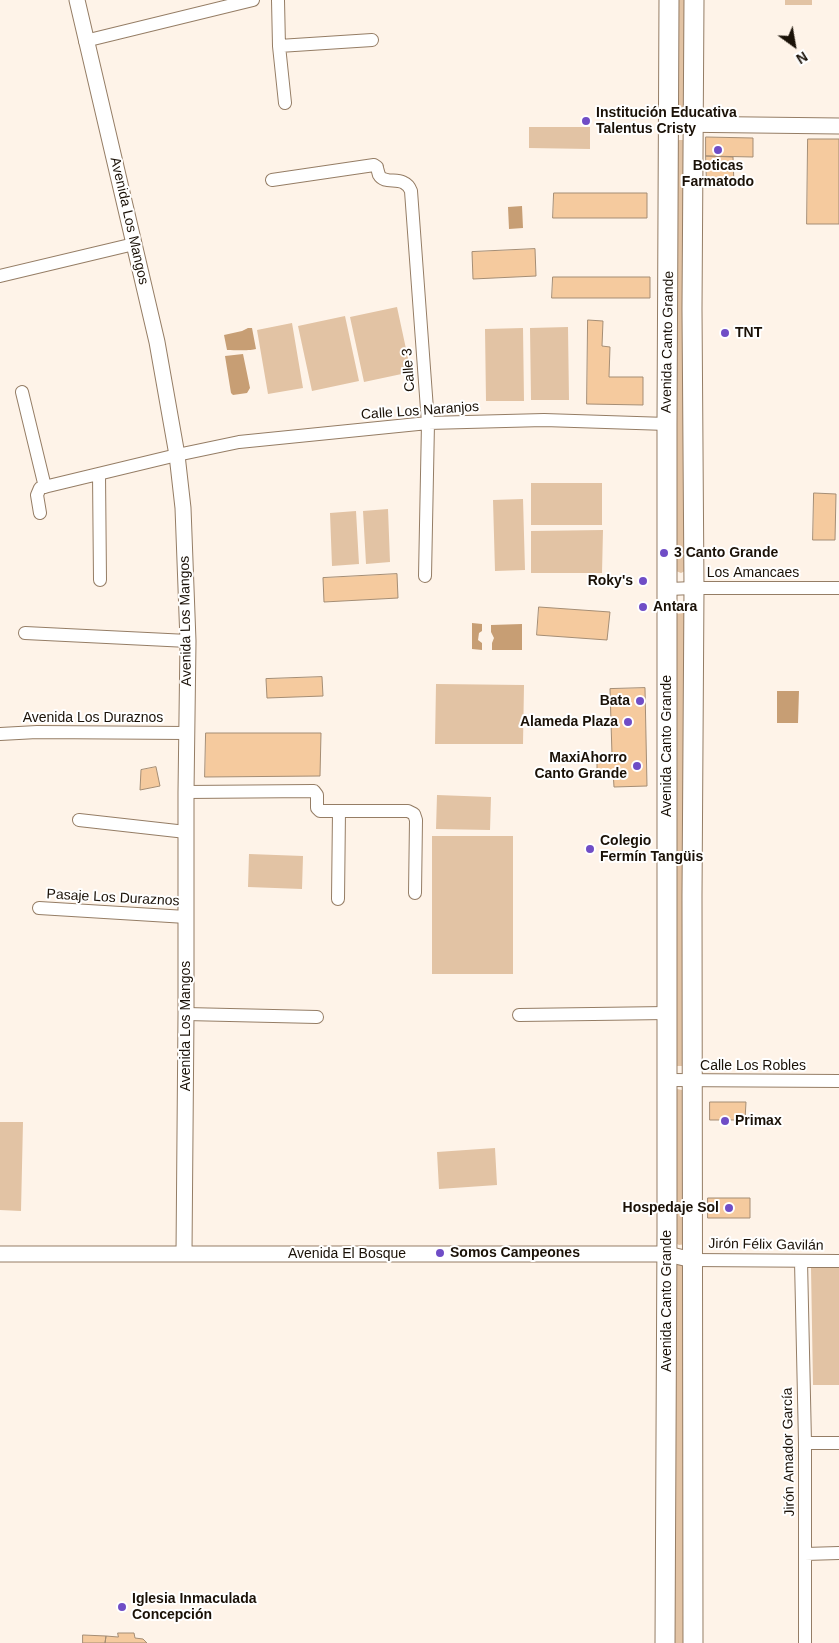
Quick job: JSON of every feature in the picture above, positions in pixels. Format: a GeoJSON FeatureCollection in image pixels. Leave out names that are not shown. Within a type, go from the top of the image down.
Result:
{"type":"FeatureCollection","features":[{"type":"Feature","properties":{"kind":"main road","name":"Avenida Canto Grande"},"geometry":{"type":"LineString","coordinates":[[665,1643],[669,0]]}},
{"type":"Feature","properties":{"kind":"main road","name":"Avenida Canto Grande"},"geometry":{"type":"LineString","coordinates":[[693,1643],[692,895],[694,588],[692,126],[694,0]]}},
{"type":"Feature","properties":{"kind":"street","name":"Avenida Los Mangos"},"geometry":{"type":"LineString","coordinates":[[77,0],[157,342],[177,455],[183,508],[188,641],[184,1254]]}},
{"type":"Feature","properties":{"kind":"street"},"geometry":{"type":"LineString","coordinates":[[86,41],[253,0]]}},
{"type":"Feature","properties":{"kind":"street"},"geometry":{"type":"LineString","coordinates":[[278,0],[279,46],[285,104]]}},
{"type":"Feature","properties":{"kind":"street"},"geometry":{"type":"LineString","coordinates":[[279,46],[372,40]]}},
{"type":"Feature","properties":{"kind":"street"},"geometry":{"type":"LineString","coordinates":[[670,124],[692,126],[839,126]]}},
{"type":"Feature","properties":{"kind":"street","name":"Calle 3"},"geometry":{"type":"LineString","coordinates":[[272,180],[374,165],[377,167],[382,178],[409,185],[411,191],[428,423],[424,576]]}},
{"type":"Feature","properties":{"kind":"street"},"geometry":{"type":"LineString","coordinates":[[0,276],[134,244]]}},
{"type":"Feature","properties":{"kind":"street"},"geometry":{"type":"LineString","coordinates":[[22,392],[45,487],[40,488],[38,495],[40,513]]}},
{"type":"Feature","properties":{"kind":"street","name":"Calle Los Naranjos"},"geometry":{"type":"LineString","coordinates":[[45,487],[239,442],[428,423],[544,420],[667,424]]}},
{"type":"Feature","properties":{"kind":"street"},"geometry":{"type":"LineString","coordinates":[[99,474],[100,580]]}},
{"type":"Feature","properties":{"kind":"street","name":"Los Amancaes"},"geometry":{"type":"LineString","coordinates":[[668,589],[839,588]]}},
{"type":"Feature","properties":{"kind":"street"},"geometry":{"type":"LineString","coordinates":[[25,634],[188,641]]}},
{"type":"Feature","properties":{"kind":"street","name":"Avenida Los Duraznos"},"geometry":{"type":"LineString","coordinates":[[0,734],[37,732],[186,733]]}},
{"type":"Feature","properties":{"kind":"street"},"geometry":{"type":"LineString","coordinates":[[186,792],[314,791],[317,795],[317,808],[320,811],[408,811],[414,814],[416,820],[415,893]]}},
{"type":"Feature","properties":{"kind":"street"},"geometry":{"type":"LineString","coordinates":[[338,899],[339,811]]}},
{"type":"Feature","properties":{"kind":"street"},"geometry":{"type":"LineString","coordinates":[[79,820],[186,832]]}},
{"type":"Feature","properties":{"kind":"street","name":"Pasaje Los Duraznos"},"geometry":{"type":"LineString","coordinates":[[38,908],[186,917]]}},
{"type":"Feature","properties":{"kind":"street"},"geometry":{"type":"LineString","coordinates":[[519,1015],[667,1013]]}},
{"type":"Feature","properties":{"kind":"street"},"geometry":{"type":"LineString","coordinates":[[186,1014],[317,1017]]}},
{"type":"Feature","properties":{"kind":"street","name":"Calle Los Robles"},"geometry":{"type":"LineString","coordinates":[[666,1080],[839,1081]]}},
{"type":"Feature","properties":{"kind":"street","name":"Avenida El Bosque"},"geometry":{"type":"LineString","coordinates":[[0,1254],[667,1254],[693,1260]]}},
{"type":"Feature","properties":{"kind":"street","name":"Jirón Félix Gavilán"},"geometry":{"type":"LineString","coordinates":[[693,1260],[839,1261]]}},
{"type":"Feature","properties":{"kind":"street","name":"Jirón Amador García"},"geometry":{"type":"LineString","coordinates":[[801,1261],[805,1442],[805,1643]]}},
{"type":"Feature","properties":{"kind":"street"},"geometry":{"type":"LineString","coordinates":[[805,1442],[839,1442]]}},
{"type":"Feature","properties":{"kind":"street"},"geometry":{"type":"LineString","coordinates":[[805,1554],[839,1553]]}},
{"type":"Feature","properties":{"kind":"shaded area"},"geometry":{"type":"Polygon","coordinates":[[[675,0],[688,0],[687,107],[681,111],[675,107],[675,0]]]}},
{"type":"Feature","properties":{"kind":"shaded area"},"geometry":{"type":"Polygon","coordinates":[[[785,0],[812,0],[812,5],[785,5],[785,0]]]}},
{"type":"Feature","properties":{"kind":"shaded area"},"geometry":{"type":"Polygon","coordinates":[[[529,127],[590,127],[590,149],[529,148],[529,127]]]}},
{"type":"Feature","properties":{"kind":"shaded area"},"geometry":{"type":"Polygon","coordinates":[[[679,140],[684,140],[687,570],[681,573],[676,571],[675,143],[679,140]]]}},
{"type":"Feature","properties":{"kind":"shaded area"},"geometry":{"type":"Polygon","coordinates":[[[522,206],[523,228],[509,229],[508,207],[522,206]]]}},
{"type":"Feature","properties":{"kind":"shaded area"},"geometry":{"type":"Polygon","coordinates":[[[397,307],[411,372],[364,382],[350,317],[397,307]]]}},
{"type":"Feature","properties":{"kind":"shaded area"},"geometry":{"type":"Polygon","coordinates":[[[345,316],[359,381],[312,391],[298,326],[345,316]]]}},
{"type":"Feature","properties":{"kind":"shaded area"},"geometry":{"type":"Polygon","coordinates":[[[292,323],[303,388],[268,394],[257,330],[292,323]]]}},
{"type":"Feature","properties":{"kind":"shaded area"},"geometry":{"type":"Polygon","coordinates":[[[568,327],[569,400],[531,400],[530,328],[568,327]]]}},
{"type":"Feature","properties":{"kind":"shaded area"},"geometry":{"type":"Polygon","coordinates":[[[252,328],[256,349],[227,350],[224,335],[252,328]]]}},
{"type":"Feature","properties":{"kind":"shaded area"},"geometry":{"type":"Polygon","coordinates":[[[523,328],[524,401],[486,401],[485,329],[523,328]]]}},
{"type":"Feature","properties":{"kind":"shaded area"},"geometry":{"type":"Polygon","coordinates":[[[243,354],[250,388],[247,393],[233,395],[231,393],[225,356],[243,354]]]}},
{"type":"Feature","properties":{"kind":"shaded area"},"geometry":{"type":"Polygon","coordinates":[[[531,483],[602,483],[602,525],[531,525],[531,483]]]}},
{"type":"Feature","properties":{"kind":"shaded area"},"geometry":{"type":"Polygon","coordinates":[[[523,499],[525,570],[495,571],[493,500],[523,499]]]}},
{"type":"Feature","properties":{"kind":"shaded area"},"geometry":{"type":"Polygon","coordinates":[[[388,509],[390,562],[366,564],[363,511],[388,509]]]}},
{"type":"Feature","properties":{"kind":"shaded area"},"geometry":{"type":"Polygon","coordinates":[[[356,511],[359,564],[332,566],[330,513],[356,511]]]}},
{"type":"Feature","properties":{"kind":"shaded area"},"geometry":{"type":"Polygon","coordinates":[[[603,530],[602,573],[531,573],[531,531],[603,530]]]}},
{"type":"Feature","properties":{"kind":"shaded area"},"geometry":{"type":"Polygon","coordinates":[[[684,613],[688,617],[685,1066],[677,1066],[674,1063],[675,616],[684,613]]]}},
{"type":"Feature","properties":{"kind":"shaded area"},"geometry":{"type":"Polygon","coordinates":[[[472,623],[482,624],[482,631],[479,633],[478,640],[482,643],[482,650],[472,649],[472,623]]]}},
{"type":"Feature","properties":{"kind":"shaded area"},"geometry":{"type":"Polygon","coordinates":[[[522,624],[522,650],[492,650],[494,638],[491,632],[491,625],[522,624]]]}},
{"type":"Feature","properties":{"kind":"shaded area"},"geometry":{"type":"Polygon","coordinates":[[[436,684],[524,685],[523,744],[435,744],[436,684]]]}},
{"type":"Feature","properties":{"kind":"shaded area"},"geometry":{"type":"Polygon","coordinates":[[[777,691],[799,691],[798,723],[777,723],[777,691]]]}},
{"type":"Feature","properties":{"kind":"shaded area"},"geometry":{"type":"Polygon","coordinates":[[[437,795],[491,797],[490,830],[436,829],[437,795]]]}},
{"type":"Feature","properties":{"kind":"shaded area"},"geometry":{"type":"Polygon","coordinates":[[[432,836],[513,836],[513,974],[432,974],[432,836]]]}},
{"type":"Feature","properties":{"kind":"shaded area"},"geometry":{"type":"Polygon","coordinates":[[[249,854],[303,856],[302,889],[248,887],[249,854]]]}},
{"type":"Feature","properties":{"kind":"shaded area"},"geometry":{"type":"Polygon","coordinates":[[[677,1089],[682,1090],[686,1095],[686,1244],[679,1245],[675,1243],[675,1093],[677,1089]]]}},
{"type":"Feature","properties":{"kind":"shaded area"},"geometry":{"type":"Polygon","coordinates":[[[0,1122],[23,1122],[21,1211],[0,1210],[0,1122]]]}},
{"type":"Feature","properties":{"kind":"shaded area"},"geometry":{"type":"Polygon","coordinates":[[[495,1148],[497,1185],[439,1189],[437,1152],[495,1148]]]}},
{"type":"Feature","properties":{"kind":"shaded area"},"geometry":{"type":"Polygon","coordinates":[[[674,1261],[687,1266],[690,1643],[674,1643],[674,1261]]]}},
{"type":"Feature","properties":{"kind":"shaded area"},"geometry":{"type":"Polygon","coordinates":[[[811,1268],[839,1268],[839,1385],[813,1385],[811,1268]]]}},
{"type":"Feature","properties":{"kind":"building"},"geometry":{"type":"Polygon","coordinates":[[[706,137],[753,138],[753,157],[706,156],[706,137]]]}},
{"type":"Feature","properties":{"kind":"building"},"geometry":{"type":"Polygon","coordinates":[[[808,139],[839,139],[839,224],[807,224],[808,139]]]}},
{"type":"Feature","properties":{"kind":"building"},"geometry":{"type":"Polygon","coordinates":[[[706,156],[733,157],[734,185],[707,186],[706,156]]]}},
{"type":"Feature","properties":{"kind":"building"},"geometry":{"type":"Polygon","coordinates":[[[554,193],[647,193],[647,218],[553,218],[554,193]]]}},
{"type":"Feature","properties":{"kind":"building"},"geometry":{"type":"Polygon","coordinates":[[[535,249],[536,276],[473,279],[472,252],[535,249]]]}},
{"type":"Feature","properties":{"kind":"building"},"geometry":{"type":"Polygon","coordinates":[[[553,277],[650,277],[650,298],[552,298],[553,277]]]}},
{"type":"Feature","properties":{"kind":"building"},"geometry":{"type":"Polygon","coordinates":[[[588,320],[603,321],[602,346],[610,347],[609,377],[643,377],[643,405],[587,404],[588,320]]]}},
{"type":"Feature","properties":{"kind":"building"},"geometry":{"type":"Polygon","coordinates":[[[814,493],[836,494],[835,540],[813,540],[814,493]]]}},
{"type":"Feature","properties":{"kind":"building"},"geometry":{"type":"Polygon","coordinates":[[[397,574],[398,598],[324,602],[323,578],[397,574]]]}},
{"type":"Feature","properties":{"kind":"building"},"geometry":{"type":"Polygon","coordinates":[[[539,607],[610,612],[607,640],[537,635],[539,607]]]}},
{"type":"Feature","properties":{"kind":"building"},"geometry":{"type":"Polygon","coordinates":[[[322,677],[323,696],[267,698],[266,679],[322,677]]]}},
{"type":"Feature","properties":{"kind":"building","name":"Alameda Plaza"},"geometry":{"type":"Polygon","coordinates":[[[645,688],[647,786],[614,787],[613,771],[597,772],[597,756],[612,755],[610,689],[645,688]]]}},
{"type":"Feature","properties":{"kind":"building"},"geometry":{"type":"Polygon","coordinates":[[[206,733],[321,733],[320,776],[205,777],[206,733]]]}},
{"type":"Feature","properties":{"kind":"building"},"geometry":{"type":"Polygon","coordinates":[[[156,767],[160,786],[140,790],[141,770],[156,767]]]}},
{"type":"Feature","properties":{"kind":"building"},"geometry":{"type":"Polygon","coordinates":[[[710,1102],[746,1102],[745,1120],[710,1120],[710,1102]]]}},
{"type":"Feature","properties":{"kind":"building","name":"Hospedaje Sol"},"geometry":{"type":"Polygon","coordinates":[[[708,1198],[750,1198],[750,1218],[708,1218],[708,1198]]]}},
{"type":"Feature","properties":{"kind":"building"},"geometry":{"type":"Polygon","coordinates":[[[118,1633],[134,1633],[135,1638],[143,1639],[147,1643],[105,1643],[106,1636],[118,1637],[118,1633]]]}},
{"type":"Feature","properties":{"kind":"building"},"geometry":{"type":"Polygon","coordinates":[[[83,1635],[106,1636],[105,1643],[83,1643],[83,1635]]]}},
{"type":"Feature","properties":{"kind":"place","name":"Institución Educativa Talentus Cristy"},"geometry":{"type":"Point","coordinates":[586,121]}},
{"type":"Feature","properties":{"kind":"place","name":"Boticas Farmatodo"},"geometry":{"type":"Point","coordinates":[718,150]}},
{"type":"Feature","properties":{"kind":"place","name":"TNT"},"geometry":{"type":"Point","coordinates":[725,333]}},
{"type":"Feature","properties":{"kind":"place","name":"3 Canto Grande"},"geometry":{"type":"Point","coordinates":[664,553]}},
{"type":"Feature","properties":{"kind":"place","name":"Roky's"},"geometry":{"type":"Point","coordinates":[643,581]}},
{"type":"Feature","properties":{"kind":"place","name":"Antara"},"geometry":{"type":"Point","coordinates":[643,607]}},
{"type":"Feature","properties":{"kind":"place","name":"Bata"},"geometry":{"type":"Point","coordinates":[640,701]}},
{"type":"Feature","properties":{"kind":"place","name":"Alameda Plaza"},"geometry":{"type":"Point","coordinates":[628,722]}},
{"type":"Feature","properties":{"kind":"place","name":"MaxiAhorro Canto Grande"},"geometry":{"type":"Point","coordinates":[637,766]}},
{"type":"Feature","properties":{"kind":"place","name":"Colegio Fermín Tangüis"},"geometry":{"type":"Point","coordinates":[590,849]}},
{"type":"Feature","properties":{"kind":"place","name":"Primax"},"geometry":{"type":"Point","coordinates":[725,1121]}},
{"type":"Feature","properties":{"kind":"place","name":"Hospedaje Sol"},"geometry":{"type":"Point","coordinates":[729,1208]}},
{"type":"Feature","properties":{"kind":"place","name":"Somos Campeones"},"geometry":{"type":"Point","coordinates":[440,1253]}},
{"type":"Feature","properties":{"kind":"place","name":"Iglesia Inmaculada Concepción"},"geometry":{"type":"Point","coordinates":[122,1607]}}]}
